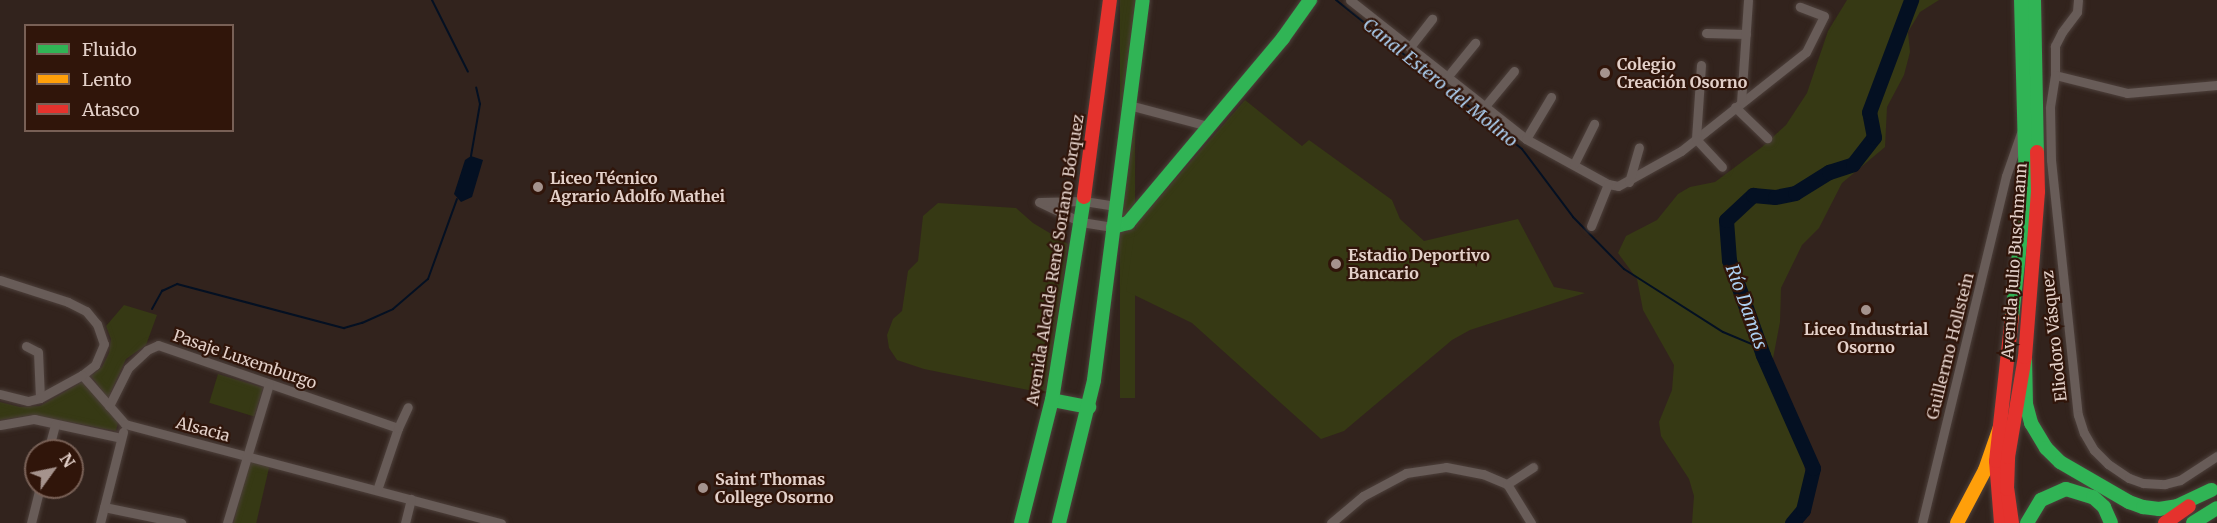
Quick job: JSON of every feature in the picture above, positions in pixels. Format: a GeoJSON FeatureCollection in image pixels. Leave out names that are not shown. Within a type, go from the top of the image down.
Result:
{"type":"FeatureCollection","features":[{"type":"Feature","properties":{"kind":"main road","name":"Avenida Alcalde René Soriano Bórquez"},"geometry":{"type":"LineString","coordinates":[[1021,523],[1052,400],[1081,222],[1110,0]]}},
{"type":"Feature","properties":{"kind":"main road"},"geometry":{"type":"LineString","coordinates":[[1059,523],[1089,407],[1143,0]]}},
{"type":"Feature","properties":{"kind":"main road"},"geometry":{"type":"LineString","coordinates":[[1113,227],[1128,224],[1283,38],[1310,0]]}},
{"type":"Feature","properties":{"kind":"main road","name":"Avenida Julio Buschmann"},"geometry":{"type":"LineString","coordinates":[[2001,523],[1996,478],[2026,190],[2021,0]]}},
{"type":"Feature","properties":{"kind":"main road","name":"Avenida Julio Buschmann"},"geometry":{"type":"LineString","coordinates":[[2012,523],[2007,489],[2008,457],[2025,357],[2038,192],[2034,0]]}},
{"type":"Feature","properties":{"kind":"main road"},"geometry":{"type":"LineString","coordinates":[[2025,357],[2026,404],[2031,423],[2046,448],[2060,462],[2129,502],[2143,507],[2159,509],[2177,506],[2214,488]]}},
{"type":"Feature","properties":{"kind":"main road"},"geometry":{"type":"LineString","coordinates":[[1052,400],[1089,407]]}},
{"type":"Feature","properties":{"kind":"main road"},"geometry":{"type":"LineString","coordinates":[[1957,523],[1985,470],[2001,424]]}},
{"type":"Feature","properties":{"kind":"main road"},"geometry":{"type":"LineString","coordinates":[[2165,523],[2214,488]]}},
{"type":"Feature","properties":{"kind":"main road"},"geometry":{"type":"LineString","coordinates":[[2027,523],[2041,500],[2052,493],[2066,489],[2080,490],[2093,496],[2104,507],[2111,523]]}},
{"type":"Feature","properties":{"kind":"main road"},"geometry":{"type":"LineString","coordinates":[[2193,523],[2217,508]]}},
{"type":"Feature","properties":{"kind":"street"},"geometry":{"type":"LineString","coordinates":[[1350,0],[1486,105],[1526,139],[1608,184],[1618,186],[1629,182],[1696,139],[1806,52],[1824,16],[1800,7]]}},
{"type":"Feature","properties":{"kind":"street"},"geometry":{"type":"LineString","coordinates":[[1748,0],[1738,105],[1767,138]]}},
{"type":"Feature","properties":{"kind":"street","name":"Eliodoro Vásquez"},"geometry":{"type":"LineString","coordinates":[[2078,0],[2077,12],[2055,46],[2055,75],[2050,108],[2051,160],[2078,415],[2084,433],[2094,450],[2108,464],[2129,478],[2143,483],[2158,484],[2180,480],[2217,456]]}},
{"type":"Feature","properties":{"kind":"street"},"geometry":{"type":"LineString","coordinates":[[1410,47],[1432,20]]}},
{"type":"Feature","properties":{"kind":"street"},"geometry":{"type":"LineString","coordinates":[[1706,33],[1746,34]]}},
{"type":"Feature","properties":{"kind":"street"},"geometry":{"type":"LineString","coordinates":[[1448,76],[1475,44]]}},
{"type":"Feature","properties":{"kind":"street"},"geometry":{"type":"LineString","coordinates":[[1701,65],[1696,139],[1722,167]]}},
{"type":"Feature","properties":{"kind":"street"},"geometry":{"type":"LineString","coordinates":[[1486,105],[1514,70]]}},
{"type":"Feature","properties":{"kind":"street"},"geometry":{"type":"LineString","coordinates":[[2055,75],[2127,93],[2217,85]]}},
{"type":"Feature","properties":{"kind":"street"},"geometry":{"type":"LineString","coordinates":[[1526,139],[1551,97]]}},
{"type":"Feature","properties":{"kind":"street"},"geometry":{"type":"LineString","coordinates":[[1129,105],[1208,126]]}},
{"type":"Feature","properties":{"kind":"street","name":"Guillermo Hollstein"},"geometry":{"type":"LineString","coordinates":[[1922,523],[2006,176],[2025,122]]}},
{"type":"Feature","properties":{"kind":"street"},"geometry":{"type":"LineString","coordinates":[[1574,164],[1594,124]]}},
{"type":"Feature","properties":{"kind":"street"},"geometry":{"type":"LineString","coordinates":[[1629,182],[1639,147]]}},
{"type":"Feature","properties":{"kind":"street"},"geometry":{"type":"LineString","coordinates":[[2006,176],[2026,190]]}},
{"type":"Feature","properties":{"kind":"street"},"geometry":{"type":"LineString","coordinates":[[1591,226],[1608,184]]}},
{"type":"Feature","properties":{"kind":"street"},"geometry":{"type":"LineString","coordinates":[[1113,227],[1081,222],[1039,202],[1084,201],[1116,206]]}},
{"type":"Feature","properties":{"kind":"street"},"geometry":{"type":"LineString","coordinates":[[0,280],[68,302],[86,311],[97,324],[104,344],[95,365],[82,375],[40,398],[18,400],[0,394]]}},
{"type":"Feature","properties":{"kind":"street","name":"Pasaje Luxemburgo"},"geometry":{"type":"LineString","coordinates":[[109,406],[128,368],[147,350],[158,345],[398,428]]}},
{"type":"Feature","properties":{"kind":"street"},"geometry":{"type":"LineString","coordinates":[[26,346],[38,352],[40,398]]}},
{"type":"Feature","properties":{"kind":"street"},"geometry":{"type":"LineString","coordinates":[[82,375],[125,424],[100,523]]}},
{"type":"Feature","properties":{"kind":"street"},"geometry":{"type":"LineString","coordinates":[[227,523],[269,384]]}},
{"type":"Feature","properties":{"kind":"street"},"geometry":{"type":"LineString","coordinates":[[377,490],[398,428],[408,407]]}},
{"type":"Feature","properties":{"kind":"street"},"geometry":{"type":"LineString","coordinates":[[0,425],[34,419],[121,438]]}},
{"type":"Feature","properties":{"kind":"street"},"geometry":{"type":"LineString","coordinates":[[51,439],[55,424]]}},
{"type":"Feature","properties":{"kind":"street","name":"Alsacia"},"geometry":{"type":"LineString","coordinates":[[125,424],[501,523]]}},
{"type":"Feature","properties":{"kind":"street"},"geometry":{"type":"LineString","coordinates":[[1331,523],[1363,496],[1406,473],[1446,467],[1483,474],[1507,484],[1531,523]]}},
{"type":"Feature","properties":{"kind":"street"},"geometry":{"type":"LineString","coordinates":[[1507,484],[1533,467]]}},
{"type":"Feature","properties":{"kind":"street"},"geometry":{"type":"LineString","coordinates":[[32,523],[37,499]]}},
{"type":"Feature","properties":{"kind":"street"},"geometry":{"type":"LineString","coordinates":[[405,523],[411,499]]}},
{"type":"Feature","properties":{"kind":"street"},"geometry":{"type":"LineString","coordinates":[[104,507],[181,523]]}},
{"type":"Feature","properties":{"kind":"green space"},"geometry":{"type":"Polygon","coordinates":[[[1120,0],[1135,0],[1135,398],[1120,398],[1120,0]]]}},
{"type":"Feature","properties":{"kind":"green space"},"geometry":{"type":"Polygon","coordinates":[[[1847,0],[1939,0],[1920,12],[1908,32],[1910,52],[1904,75],[1887,107],[1885,147],[1842,183],[1819,228],[1802,245],[1781,288],[1780,322],[1770,374],[1798,433],[1806,476],[1803,511],[1798,523],[1692,523],[1694,496],[1689,479],[1661,436],[1659,422],[1672,390],[1674,365],[1643,310],[1637,279],[1618,253],[1626,236],[1657,220],[1678,194],[1690,187],[1715,182],[1762,147],[1786,125],[1807,93],[1828,31],[1847,0]]]}},
{"type":"Feature","properties":{"kind":"green space","name":"Estadio Deportivo Bancario"},"geometry":{"type":"Polygon","coordinates":[[[1245,100],[1302,146],[1309,140],[1392,200],[1400,219],[1424,241],[1518,219],[1554,287],[1585,293],[1470,330],[1452,340],[1344,431],[1321,439],[1192,323],[1126,291],[1136,224],[1245,100]]]}},
{"type":"Feature","properties":{"kind":"green space"},"geometry":{"type":"Polygon","coordinates":[[[938,203],[1016,208],[1033,223],[1068,244],[1048,394],[924,369],[897,360],[889,348],[887,335],[893,319],[902,311],[908,271],[918,261],[923,216],[938,203]]]}},
{"type":"Feature","properties":{"kind":"green space"},"geometry":{"type":"Polygon","coordinates":[[[124,305],[157,315],[146,345],[126,359],[108,398],[91,376],[102,367],[109,353],[111,339],[106,326],[124,305]]]}},
{"type":"Feature","properties":{"kind":"green space"},"geometry":{"type":"Polygon","coordinates":[[[218,374],[263,388],[254,416],[209,403],[218,374]]]}},
{"type":"Feature","properties":{"kind":"green space"},"geometry":{"type":"Polygon","coordinates":[[[82,382],[118,422],[116,431],[33,415],[0,420],[0,402],[20,407],[40,406],[82,382]]]}},
{"type":"Feature","properties":{"kind":"green space"},"geometry":{"type":"Polygon","coordinates":[[[248,461],[269,466],[256,523],[234,523],[248,461]]]}},
{"type":"Feature","properties":{"kind":"water"},"geometry":{"type":"Polygon","coordinates":[[[471,156],[483,160],[472,197],[461,202],[454,194],[465,160],[471,156]]]}},
{"type":"Feature","properties":{"kind":"waterway","name":"Canal Estero del Molino"},"geometry":{"type":"LineString","coordinates":[[432,0],[468,72]]}},
{"type":"Feature","properties":{"kind":"waterway","name":"Canal Estero del Molino"},"geometry":{"type":"LineString","coordinates":[[1336,0],[1522,149],[1573,217],[1624,269],[1723,332],[1761,348]]}},
{"type":"Feature","properties":{"kind":"waterway","name":"Río Damas"},"geometry":{"type":"LineString","coordinates":[[1792,523],[1803,510],[1813,468],[1763,355],[1729,260],[1726,220],[1753,195],[1775,197],[1795,193],[1829,172],[1853,164],[1874,137],[1869,112],[1911,0]]}},
{"type":"Feature","properties":{"kind":"waterway","name":"Canal Estero del Molino"},"geometry":{"type":"LineString","coordinates":[[471,156],[480,104],[476,87]]}},
{"type":"Feature","properties":{"kind":"waterway","name":"Canal Estero del Molino"},"geometry":{"type":"LineString","coordinates":[[152,309],[162,291],[177,284],[344,328],[362,323],[393,309],[428,279],[457,199]]}},
{"type":"Feature","properties":{"kind":"traffic: fast"},"geometry":{"type":"LineString","coordinates":[[1059,523],[1094,380],[1143,0]]}},
{"type":"Feature","properties":{"kind":"traffic: fast"},"geometry":{"type":"LineString","coordinates":[[1113,227],[1128,223],[1283,38],[1310,0]]}},
{"type":"Feature","properties":{"kind":"traffic: fast"},"geometry":{"type":"LineString","coordinates":[[2012,317],[2026,190],[2021,0]]}},
{"type":"Feature","properties":{"kind":"traffic: fast"},"geometry":{"type":"LineString","coordinates":[[2034,0],[2037,152]]}},
{"type":"Feature","properties":{"kind":"traffic: fast"},"geometry":{"type":"LineString","coordinates":[[1021,523],[1052,400],[1084,197]]}},
{"type":"Feature","properties":{"kind":"traffic: fast"},"geometry":{"type":"LineString","coordinates":[[2025,357],[2026,404],[2031,423],[2046,448],[2060,462],[2129,502],[2143,507],[2159,509],[2177,506],[2211,490]]}},
{"type":"Feature","properties":{"kind":"traffic: fast"},"geometry":{"type":"LineString","coordinates":[[1052,400],[1089,407]]}},
{"type":"Feature","properties":{"kind":"traffic: fast"},"geometry":{"type":"LineString","coordinates":[[2027,523],[2041,500],[2066,489],[2093,497],[2104,507],[2111,523]]}},
{"type":"Feature","properties":{"kind":"traffic: fast"},"geometry":{"type":"LineString","coordinates":[[2193,523],[2217,508]]}},
{"type":"Feature","properties":{"kind":"traffic: slow"},"geometry":{"type":"LineString","coordinates":[[1957,523],[1985,470],[2001,424]]}},
{"type":"Feature","properties":{"kind":"traffic: jam"},"geometry":{"type":"LineString","coordinates":[[1084,197],[1110,0]]}},
{"type":"Feature","properties":{"kind":"traffic: jam"},"geometry":{"type":"LineString","coordinates":[[2012,523],[2007,489],[2008,457],[2025,357],[2038,192],[2037,152]]}},
{"type":"Feature","properties":{"kind":"traffic: jam"},"geometry":{"type":"LineString","coordinates":[[2001,523],[1996,461],[2012,317]]}},
{"type":"Feature","properties":{"kind":"traffic: jam"},"geometry":{"type":"LineString","coordinates":[[2165,523],[2189,506]]}},
{"type":"Feature","properties":{"kind":"place","name":"Colegio Creación Osorno"},"geometry":{"type":"Point","coordinates":[1605,73]}},
{"type":"Feature","properties":{"kind":"place","name":"Liceo Técnico Agrario Adolfo Mathei"},"geometry":{"type":"Point","coordinates":[538,187]}},
{"type":"Feature","properties":{"kind":"place","name":"Estadio Deportivo Bancario"},"geometry":{"type":"Point","coordinates":[1336,264]}},
{"type":"Feature","properties":{"kind":"place","name":"Liceo Industrial Osorno"},"geometry":{"type":"Point","coordinates":[1866,310]}},
{"type":"Feature","properties":{"kind":"place","name":"Saint Thomas College Osorno"},"geometry":{"type":"Point","coordinates":[703,488]}}]}
